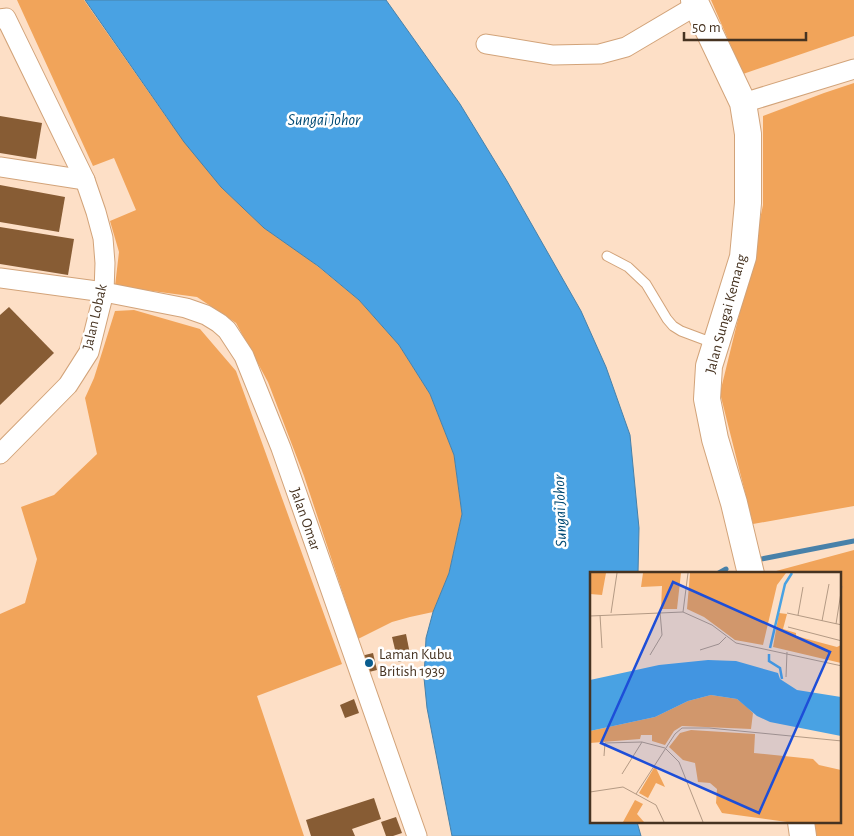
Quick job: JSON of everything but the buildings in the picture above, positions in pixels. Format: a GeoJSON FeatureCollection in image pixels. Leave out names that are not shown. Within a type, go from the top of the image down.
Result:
{"type":"FeatureCollection","features":[{"type":"Feature","properties":{"kind":"street"},"geometry":{"type":"LineString","coordinates":[[486,44],[553,55],[600,54],[626,47],[696,2]]}},
{"type":"Feature","properties":{"kind":"street","name":"Jalan Sungai Kemang"},"geometry":{"type":"LineString","coordinates":[[696,2],[743,103],[748,134],[748,203],[743,257],[709,366],[707,399],[715,438],[734,503],[751,572]]}},
{"type":"Feature","properties":{"kind":"street","name":"Jalan Lobak"},"geometry":{"type":"LineString","coordinates":[[0,19],[6,18],[85,180],[96,212],[105,263],[104,292],[89,352],[68,385],[0,454]]}},
{"type":"Feature","properties":{"kind":"street"},"geometry":{"type":"LineString","coordinates":[[743,103],[854,69]]}},
{"type":"Feature","properties":{"kind":"street"},"geometry":{"type":"LineString","coordinates":[[0,167],[85,180]]}},
{"type":"Feature","properties":{"kind":"street","name":"Jalan Omar"},"geometry":{"type":"LineString","coordinates":[[0,278],[104,292],[186,308],[206,315],[227,330],[244,356],[281,448],[417,836]]}},
{"type":"Feature","properties":{"kind":"lane"},"geometry":{"type":"LineString","coordinates":[[606,256],[628,267],[646,284],[673,326],[716,344]]}},
{"type":"Feature","properties":{"kind":"shaded area"},"geometry":{"type":"Polygon","coordinates":[[[17,0],[84,0],[169,121],[221,187],[264,228],[310,260],[359,300],[399,345],[430,394],[454,455],[462,514],[449,573],[433,612],[392,622],[358,639],[304,476],[268,382],[236,323],[197,297],[115,286],[119,252],[110,221],[136,210],[114,158],[93,166],[17,0]]]}},
{"type":"Feature","properties":{"kind":"shaded area"},"geometry":{"type":"Polygon","coordinates":[[[711,0],[854,0],[854,36],[743,74],[711,0]]]}},
{"type":"Feature","properties":{"kind":"shaded area"},"geometry":{"type":"Polygon","coordinates":[[[854,83],[854,506],[753,524],[720,393],[763,205],[763,116],[854,83]]]}},
{"type":"Feature","properties":{"kind":"shaded area"},"geometry":{"type":"Polygon","coordinates":[[[134,310],[200,329],[236,371],[342,664],[257,696],[304,836],[0,836],[0,614],[25,603],[37,559],[21,507],[54,495],[97,454],[85,398],[94,378],[115,311],[134,310]]]}},
{"type":"Feature","properties":{"kind":"shaded area"},"geometry":{"type":"Polygon","coordinates":[[[854,550],[854,836],[815,836],[813,824],[842,824],[842,572],[772,572],[854,550]]]}},
{"type":"Feature","properties":{"kind":"water","name":"Sungai Johor"},"geometry":{"type":"Polygon","coordinates":[[[85,0],[386,0],[460,104],[507,181],[581,311],[606,367],[630,435],[639,528],[638,572],[590,572],[590,824],[638,824],[641,836],[452,836],[427,708],[424,678],[426,638],[433,612],[449,573],[462,514],[454,455],[430,394],[399,345],[359,300],[318,266],[264,228],[221,187],[184,142],[85,0]]]}},
{"type":"Feature","properties":{"kind":"waterway"},"geometry":{"type":"LineString","coordinates":[[756,560],[854,541]]}},
{"type":"Feature","properties":{"kind":"waterway"},"geometry":{"type":"LineString","coordinates":[[721,572],[726,569]]}},
{"type":"Feature","properties":{"kind":"place","name":"Laman Kubu British 1939"},"geometry":{"type":"Point","coordinates":[369,663]}}]}
